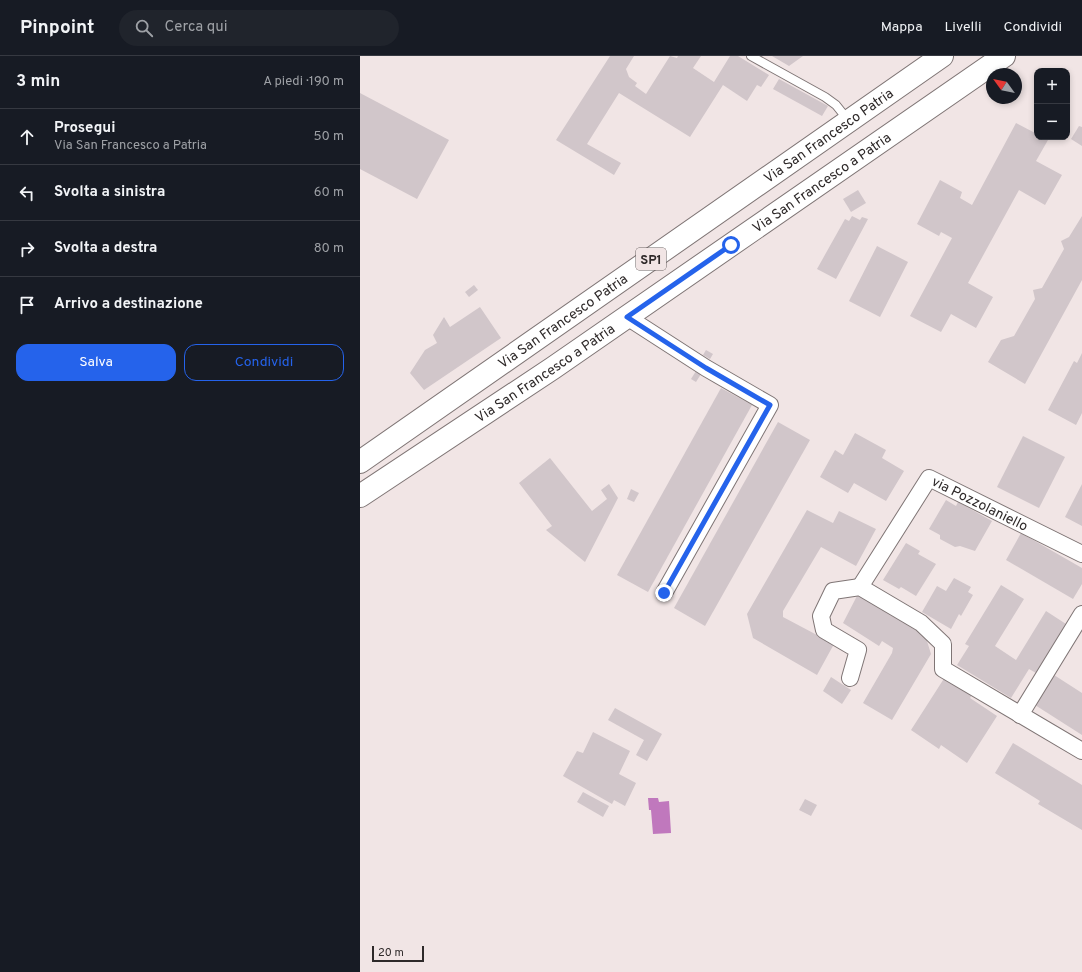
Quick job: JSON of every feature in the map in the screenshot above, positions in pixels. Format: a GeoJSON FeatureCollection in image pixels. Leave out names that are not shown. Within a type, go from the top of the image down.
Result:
{"type":"FeatureCollection","features":[{"type":"Feature","properties":{"kind":"main road","name":"Via San Francesco Patria"},"geometry":{"type":"LineString","coordinates":[[360,462],[942,56]]}},
{"type":"Feature","properties":{"kind":"main road","name":"Via San Francesco a Patria"},"geometry":{"type":"LineString","coordinates":[[360,496],[627,317],[1004,56]]}},
{"type":"Feature","properties":{"kind":"street"},"geometry":{"type":"LineString","coordinates":[[627,317],[706,368],[770,405],[664,593]]}},
{"type":"Feature","properties":{"kind":"street","name":"via Pozzolaniello"},"geometry":{"type":"LineString","coordinates":[[860,587],[929,478],[1082,554]]}},
{"type":"Feature","properties":{"kind":"street"},"geometry":{"type":"LineString","coordinates":[[850,678],[858,650],[824,630],[821,616],[833,591],[860,587],[921,623],[943,644],[943,668],[1082,751]]}},
{"type":"Feature","properties":{"kind":"street"},"geometry":{"type":"LineString","coordinates":[[1020,715],[1082,614]]}},
{"type":"Feature","properties":{"kind":"lane"},"geometry":{"type":"LineString","coordinates":[[751,56],[825,97],[836,105],[849,121]]}},
{"type":"Feature","properties":{"kind":"shaded area"},"geometry":{"type":"Polygon","coordinates":[[[648,798],[658,798],[659,802],[669,801],[671,833],[653,834],[651,810],[649,810],[648,798]]]}},
{"type":"Feature","properties":{"kind":"building"},"geometry":{"type":"Polygon","coordinates":[[[610,56],[634,56],[626,69],[629,77],[637,83],[635,86],[646,94],[670,56],[677,58],[678,56],[701,56],[693,68],[714,82],[730,56],[738,56],[769,75],[761,87],[757,85],[747,101],[723,85],[690,137],[619,93],[587,144],[621,163],[614,175],[556,140],[610,56]]]}},
{"type":"Feature","properties":{"kind":"building"},"geometry":{"type":"Polygon","coordinates":[[[772,56],[803,56],[789,66],[772,56]]]}},
{"type":"Feature","properties":{"kind":"building"},"geometry":{"type":"Polygon","coordinates":[[[779,79],[828,106],[822,116],[773,89],[779,79]]]}},
{"type":"Feature","properties":{"kind":"building"},"geometry":{"type":"Polygon","coordinates":[[[360,93],[449,140],[417,199],[360,169],[360,93]]]}},
{"type":"Feature","properties":{"kind":"building"},"geometry":{"type":"Polygon","coordinates":[[[1016,123],[1034,132],[1034,140],[1048,140],[1036,161],[1062,175],[1045,205],[1019,190],[968,283],[993,297],[976,328],[951,314],[941,332],[910,316],[952,238],[941,232],[939,236],[917,224],[940,180],[962,192],[960,198],[972,205],[1016,123]]]}},
{"type":"Feature","properties":{"kind":"building"},"geometry":{"type":"Polygon","coordinates":[[[1079,126],[1082,127],[1082,146],[1071,139],[1079,126]]]}},
{"type":"Feature","properties":{"kind":"building"},"geometry":{"type":"Polygon","coordinates":[[[858,190],[866,203],[851,212],[843,199],[858,190]]]}},
{"type":"Feature","properties":{"kind":"building"},"geometry":{"type":"Polygon","coordinates":[[[852,216],[860,220],[862,217],[868,219],[836,279],[817,269],[845,219],[849,221],[852,216]]]}},
{"type":"Feature","properties":{"kind":"building"},"geometry":{"type":"Polygon","coordinates":[[[1082,216],[1082,280],[1025,384],[988,362],[1001,340],[1014,336],[1035,299],[1033,290],[1042,288],[1064,249],[1061,241],[1069,237],[1082,216]]]}},
{"type":"Feature","properties":{"kind":"building"},"geometry":{"type":"Polygon","coordinates":[[[877,246],[908,262],[880,317],[849,301],[877,246]]]}},
{"type":"Feature","properties":{"kind":"building"},"geometry":{"type":"Polygon","coordinates":[[[474,285],[478,290],[469,297],[465,292],[474,285]]]}},
{"type":"Feature","properties":{"kind":"building"},"geometry":{"type":"Polygon","coordinates":[[[480,307],[501,338],[424,390],[410,373],[425,350],[437,343],[433,335],[444,317],[450,327],[480,307]]]}},
{"type":"Feature","properties":{"kind":"building"},"geometry":{"type":"Polygon","coordinates":[[[706,350],[713,354],[710,359],[703,355],[706,350]]]}},
{"type":"Feature","properties":{"kind":"building"},"geometry":{"type":"Polygon","coordinates":[[[1082,353],[1082,413],[1076,425],[1048,410],[1074,361],[1077,363],[1082,353]]]}},
{"type":"Feature","properties":{"kind":"building"},"geometry":{"type":"Polygon","coordinates":[[[696,371],[701,374],[696,382],[691,379],[696,371]]]}},
{"type":"Feature","properties":{"kind":"building"},"geometry":{"type":"Polygon","coordinates":[[[721,388],[752,405],[648,592],[617,575],[721,388]]]}},
{"type":"Feature","properties":{"kind":"building"},"geometry":{"type":"Polygon","coordinates":[[[778,422],[810,440],[705,626],[674,608],[778,422]]]}},
{"type":"Feature","properties":{"kind":"building"},"geometry":{"type":"Polygon","coordinates":[[[855,433],[886,450],[882,458],[904,471],[886,501],[854,483],[848,493],[820,477],[835,450],[843,455],[855,433]]]}},
{"type":"Feature","properties":{"kind":"building"},"geometry":{"type":"Polygon","coordinates":[[[1023,436],[1065,457],[1039,508],[997,487],[1023,436]]]}},
{"type":"Feature","properties":{"kind":"building"},"geometry":{"type":"Polygon","coordinates":[[[550,458],[592,511],[607,499],[601,490],[609,484],[618,498],[585,562],[546,530],[552,526],[519,483],[550,458]]]}},
{"type":"Feature","properties":{"kind":"building"},"geometry":{"type":"Polygon","coordinates":[[[1082,484],[1082,526],[1065,517],[1082,484]]]}},
{"type":"Feature","properties":{"kind":"building"},"geometry":{"type":"Polygon","coordinates":[[[631,489],[639,493],[634,502],[627,499],[631,489]]]}},
{"type":"Feature","properties":{"kind":"building"},"geometry":{"type":"Polygon","coordinates":[[[946,500],[956,506],[958,502],[992,521],[975,551],[960,546],[955,547],[940,539],[940,535],[929,529],[946,500]]]}},
{"type":"Feature","properties":{"kind":"building"},"geometry":{"type":"Polygon","coordinates":[[[807,510],[833,523],[839,511],[876,529],[856,566],[821,547],[783,611],[783,617],[834,644],[817,675],[753,638],[747,614],[807,510]]]}},
{"type":"Feature","properties":{"kind":"building"},"geometry":{"type":"Polygon","coordinates":[[[1021,533],[1082,568],[1082,584],[1073,599],[1006,560],[1021,533]]]}},
{"type":"Feature","properties":{"kind":"building"},"geometry":{"type":"Polygon","coordinates":[[[906,543],[920,551],[918,554],[936,564],[916,596],[901,587],[899,589],[883,580],[906,543]]]}},
{"type":"Feature","properties":{"kind":"building"},"geometry":{"type":"Polygon","coordinates":[[[954,578],[971,587],[968,592],[973,595],[961,616],[959,614],[951,629],[922,612],[937,586],[946,591],[954,578]]]}},
{"type":"Feature","properties":{"kind":"building"},"geometry":{"type":"Polygon","coordinates":[[[1001,585],[1024,599],[995,646],[1016,660],[1046,611],[1066,624],[1036,673],[1029,669],[1011,698],[957,665],[969,646],[965,644],[1001,585]]]}},
{"type":"Feature","properties":{"kind":"building"},"geometry":{"type":"Polygon","coordinates":[[[858,594],[923,628],[931,654],[892,720],[863,703],[892,653],[893,648],[882,641],[879,646],[843,623],[858,594]]]}},
{"type":"Feature","properties":{"kind":"building"},"geometry":{"type":"Polygon","coordinates":[[[1054,675],[1082,693],[1082,735],[1035,705],[1054,675]]]}},
{"type":"Feature","properties":{"kind":"building"},"geometry":{"type":"Polygon","coordinates":[[[831,677],[851,690],[842,704],[823,691],[831,677]]]}},
{"type":"Feature","properties":{"kind":"building"},"geometry":{"type":"Polygon","coordinates":[[[945,677],[973,694],[970,698],[997,716],[967,763],[941,745],[939,749],[911,730],[945,677]]]}},
{"type":"Feature","properties":{"kind":"building"},"geometry":{"type":"Polygon","coordinates":[[[615,708],[662,734],[647,761],[636,755],[644,740],[608,720],[615,708]]]}},
{"type":"Feature","properties":{"kind":"building"},"geometry":{"type":"Polygon","coordinates":[[[593,732],[630,751],[619,774],[636,783],[625,806],[614,800],[612,804],[563,776],[577,751],[583,753],[593,732]]]}},
{"type":"Feature","properties":{"kind":"building"},"geometry":{"type":"Polygon","coordinates":[[[1013,743],[1082,785],[1082,830],[1038,804],[1040,801],[995,773],[1013,743]]]}},
{"type":"Feature","properties":{"kind":"building"},"geometry":{"type":"Polygon","coordinates":[[[583,792],[609,806],[603,817],[577,802],[583,792]]]}},
{"type":"Feature","properties":{"kind":"building"},"geometry":{"type":"Polygon","coordinates":[[[805,799],[817,805],[811,816],[799,810],[805,799]]]}},
{"type":"Feature","properties":{"kind":"route"},"geometry":{"type":"LineString","coordinates":[[664,593],[770,405],[706,368],[627,317],[731,245]]}}]}
